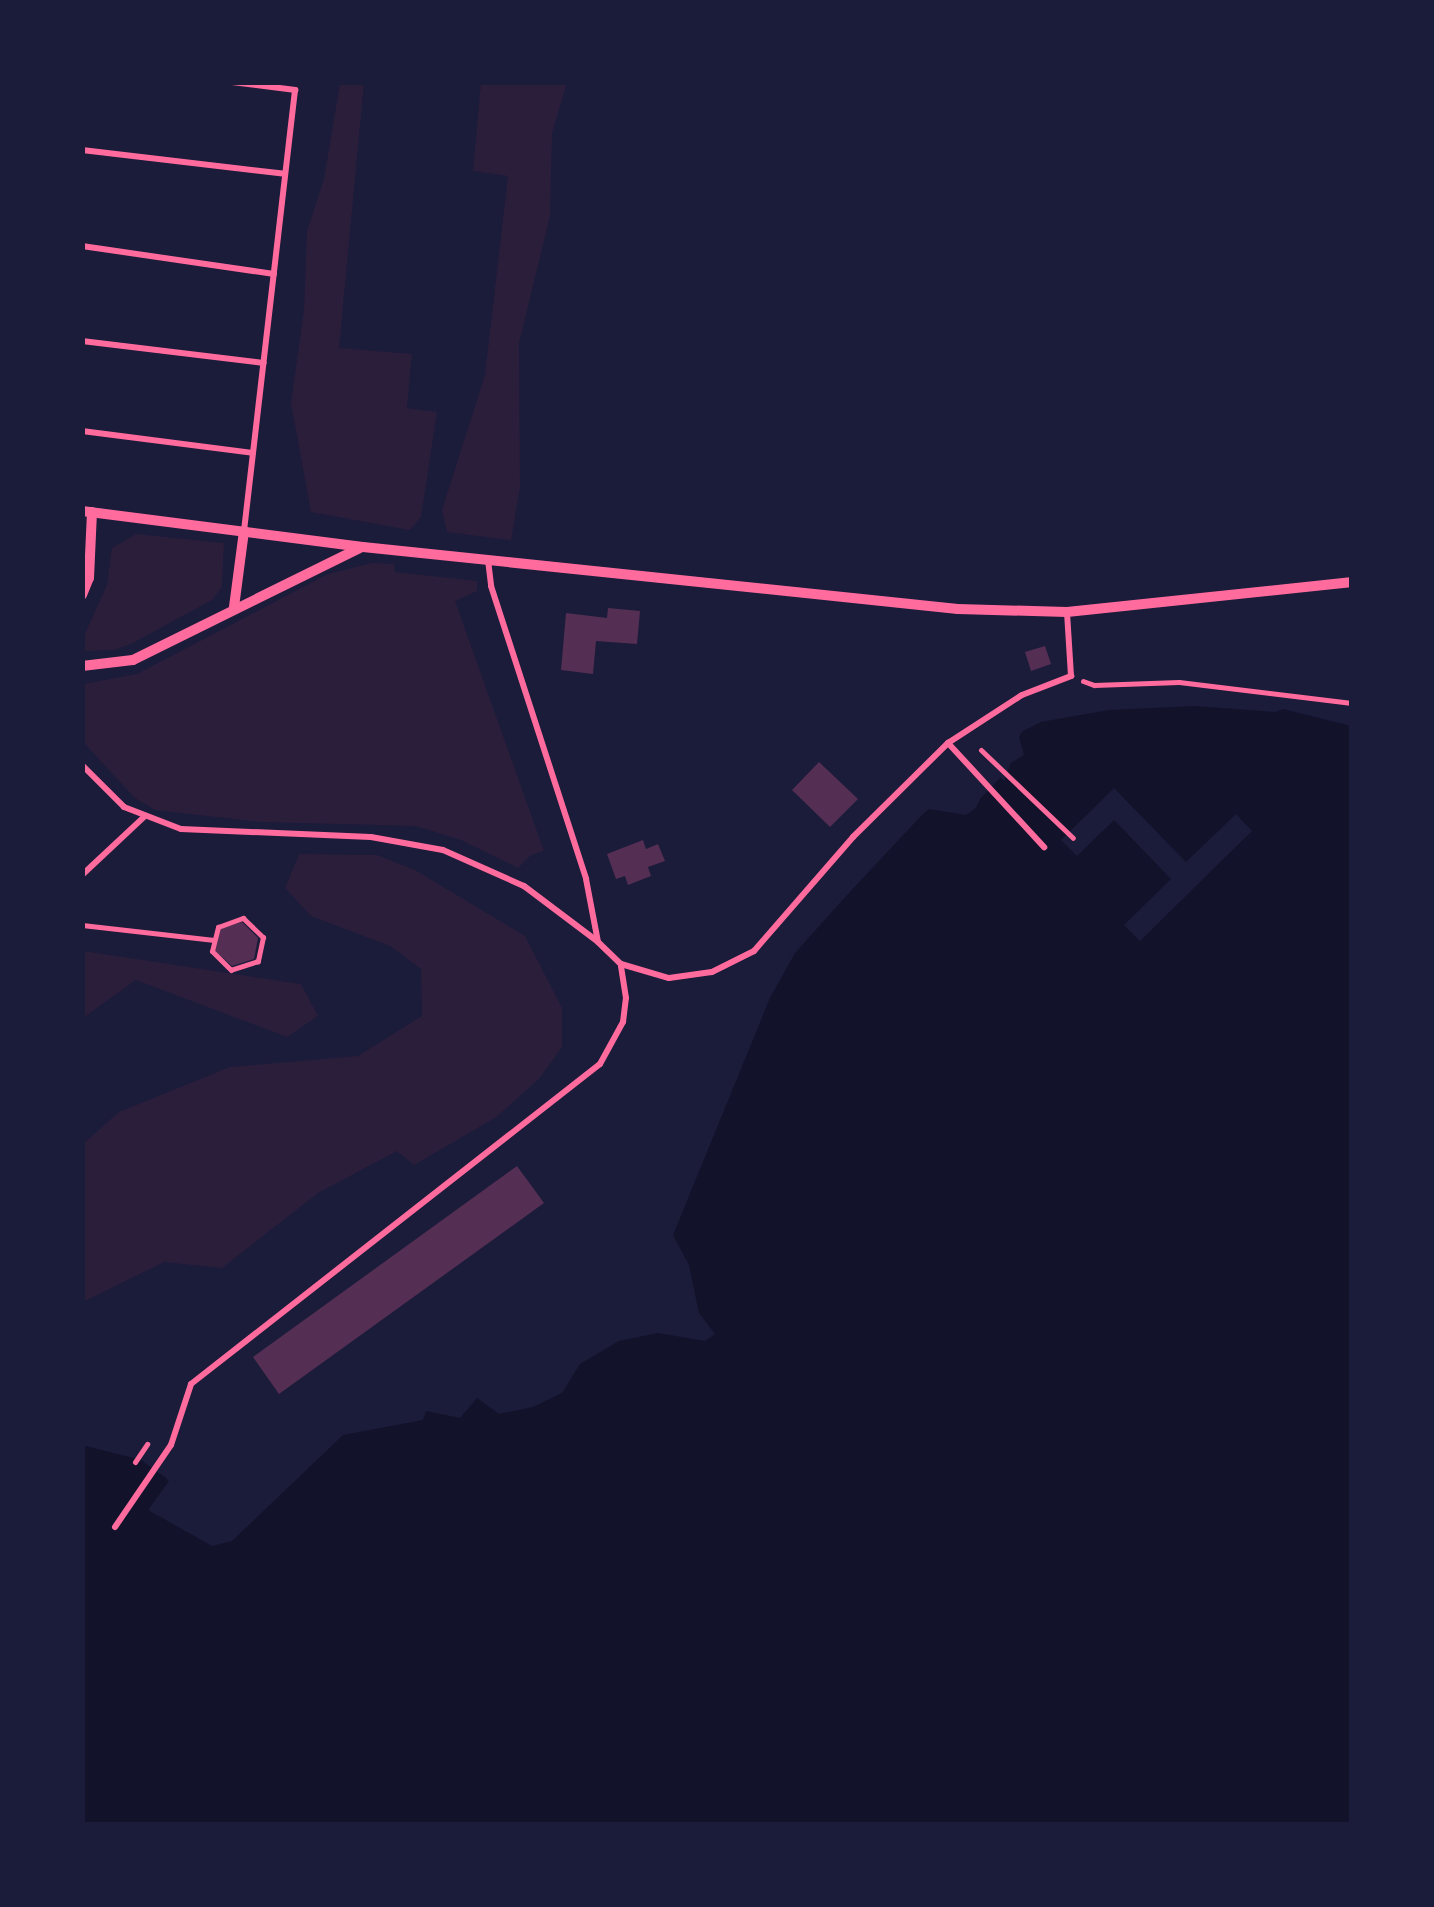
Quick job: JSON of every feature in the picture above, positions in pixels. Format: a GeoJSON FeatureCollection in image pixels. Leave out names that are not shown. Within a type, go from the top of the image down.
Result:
{"type":"FeatureCollection","features":[{"type":"Feature","properties":{"kind":"street"},"geometry":{"type":"LineString","coordinates":[[82,595],[89,578],[87,511],[363,547],[958,609],[1067,612],[1352,582]]}},
{"type":"Feature","properties":{"kind":"street"},"geometry":{"type":"LineString","coordinates":[[234,607],[244,531]]}},
{"type":"Feature","properties":{"kind":"street"},"geometry":{"type":"LineString","coordinates":[[82,666],[133,660],[234,607],[363,547]]}},
{"type":"Feature","properties":{"kind":"lane"},"geometry":{"type":"LineString","coordinates":[[232,82],[295,90],[244,531]]}},
{"type":"Feature","properties":{"kind":"lane"},"geometry":{"type":"LineString","coordinates":[[82,150],[285,174]]}},
{"type":"Feature","properties":{"kind":"lane"},"geometry":{"type":"LineString","coordinates":[[82,246],[274,274]]}},
{"type":"Feature","properties":{"kind":"lane"},"geometry":{"type":"LineString","coordinates":[[82,341],[264,363]]}},
{"type":"Feature","properties":{"kind":"lane"},"geometry":{"type":"LineString","coordinates":[[82,431],[253,453]]}},
{"type":"Feature","properties":{"kind":"lane"},"geometry":{"type":"LineString","coordinates":[[488,560],[491,586],[586,879],[598,942]]}},
{"type":"Feature","properties":{"kind":"lane"},"geometry":{"type":"LineString","coordinates":[[82,766],[109,795],[144,817],[204,832],[371,838],[443,850],[524,886],[621,964],[669,978],[712,972],[754,951],[853,837],[948,743],[1022,695],[1072,676],[1067,612]]}},
{"type":"Feature","properties":{"kind":"lane"},"geometry":{"type":"LineString","coordinates":[[948,743],[1044,847]]}},
{"type":"Feature","properties":{"kind":"lane"},"geometry":{"type":"LineString","coordinates":[[82,875],[144,817]]}},
{"type":"Feature","properties":{"kind":"lane"},"geometry":{"type":"LineString","coordinates":[[115,1526],[171,1445],[191,1384],[600,1064],[623,1022],[626,998],[621,964]]}},
{"type":"Feature","properties":{"kind":"path"},"geometry":{"type":"LineString","coordinates":[[1072,676],[1094,685],[1179,682],[1352,703]]}},
{"type":"Feature","properties":{"kind":"path"},"geometry":{"type":"LineString","coordinates":[[975,744],[1073,838]]}},
{"type":"Feature","properties":{"kind":"path"},"geometry":{"type":"LineString","coordinates":[[243,918],[263,937],[258,962],[231,970],[212,951],[214,940],[218,927],[243,918]]}},
{"type":"Feature","properties":{"kind":"path"},"geometry":{"type":"LineString","coordinates":[[82,925],[214,940]]}},
{"type":"Feature","properties":{"kind":"shaded area"},"geometry":{"type":"Polygon","coordinates":[[[340,83],[364,83],[339,348],[412,354],[407,408],[437,412],[421,517],[410,530],[311,512],[291,403],[304,310],[307,231],[324,179],[340,83]]]}},
{"type":"Feature","properties":{"kind":"shaded area"},"geometry":{"type":"Polygon","coordinates":[[[481,83],[567,83],[552,133],[550,216],[519,343],[520,487],[511,540],[447,532],[442,510],[485,375],[508,176],[473,171],[481,83]]]}},
{"type":"Feature","properties":{"kind":"shaded area"},"geometry":{"type":"Polygon","coordinates":[[[136,534],[224,543],[222,587],[212,600],[133,643],[115,650],[83,651],[83,638],[107,585],[112,548],[136,534]]]}},
{"type":"Feature","properties":{"kind":"shaded area"},"geometry":{"type":"Polygon","coordinates":[[[372,563],[394,564],[395,572],[477,581],[477,591],[455,601],[544,851],[531,855],[518,868],[461,840],[416,826],[261,822],[155,810],[135,798],[83,742],[83,684],[137,674],[328,574],[372,563]]]}},
{"type":"Feature","properties":{"kind":"shaded area"},"geometry":{"type":"Polygon","coordinates":[[[1118,700],[1236,703],[1297,710],[1351,724],[1351,1824],[83,1824],[82,1445],[141,1460],[166,1478],[192,1513],[217,1520],[333,1431],[421,1410],[460,1418],[477,1398],[499,1414],[533,1407],[562,1393],[580,1364],[619,1341],[658,1333],[705,1341],[715,1334],[699,1313],[689,1265],[673,1235],[770,998],[795,953],[927,806],[978,801],[1002,776],[1015,749],[1017,730],[1047,714],[1118,700]]]}},
{"type":"Feature","properties":{"kind":"shaded area"},"geometry":{"type":"Polygon","coordinates":[[[299,854],[377,855],[415,870],[525,936],[562,1008],[562,1047],[539,1079],[495,1118],[414,1165],[397,1151],[318,1193],[222,1268],[164,1262],[83,1302],[83,1144],[119,1112],[230,1067],[358,1056],[422,1016],[421,969],[390,946],[311,916],[285,888],[299,854]]]}},
{"type":"Feature","properties":{"kind":"shaded area"},"geometry":{"type":"Polygon","coordinates":[[[83,951],[301,984],[318,1016],[287,1037],[136,980],[83,1018],[83,951]]]}},
{"type":"Feature","properties":{"kind":"pier"},"geometry":{"type":"Polygon","coordinates":[[[1117,695],[1236,698],[1298,705],[1352,719],[1351,726],[1283,709],[1275,712],[1195,706],[1109,710],[1041,722],[1023,731],[1019,737],[1024,755],[1011,763],[1004,781],[997,774],[995,757],[1011,746],[1014,726],[1045,709],[1117,695]]]}},
{"type":"Feature","properties":{"kind":"pier"},"geometry":{"type":"Polygon","coordinates":[[[1114,788],[1186,862],[1236,814],[1252,831],[1140,941],[1124,925],[1171,879],[1114,820],[1077,856],[1061,840],[1114,788]]]}},
{"type":"Feature","properties":{"kind":"pier"},"geometry":{"type":"Polygon","coordinates":[[[976,796],[980,799],[976,808],[966,815],[929,809],[922,815],[786,960],[874,854],[924,802],[976,796]]]}},
{"type":"Feature","properties":{"kind":"pier"},"geometry":{"type":"Polygon","coordinates":[[[428,1406],[423,1420],[343,1435],[232,1541],[212,1546],[148,1510],[172,1477],[195,1509],[216,1515],[244,1485],[330,1427],[428,1406]]]}},
{"type":"Feature","properties":{"kind":"building"},"geometry":{"type":"Polygon","coordinates":[[[608,608],[640,611],[637,644],[596,641],[593,674],[561,670],[566,613],[607,618],[608,608]]]}},
{"type":"Feature","properties":{"kind":"building"},"geometry":{"type":"Polygon","coordinates":[[[1045,646],[1051,664],[1031,671],[1025,652],[1045,646]]]}},
{"type":"Feature","properties":{"kind":"building"},"geometry":{"type":"Polygon","coordinates":[[[819,762],[858,799],[830,827],[792,790],[819,762]]]}},
{"type":"Feature","properties":{"kind":"building"},"geometry":{"type":"Polygon","coordinates":[[[643,840],[646,849],[658,844],[665,861],[648,867],[651,876],[628,885],[625,876],[616,879],[607,854],[643,840]]]}},
{"type":"Feature","properties":{"kind":"building"},"geometry":{"type":"Polygon","coordinates":[[[242,922],[258,938],[254,959],[232,966],[215,951],[220,929],[242,922]]]}},
{"type":"Feature","properties":{"kind":"building"},"geometry":{"type":"Polygon","coordinates":[[[517,1166],[544,1203],[279,1394],[253,1357],[517,1166]]]}}]}
